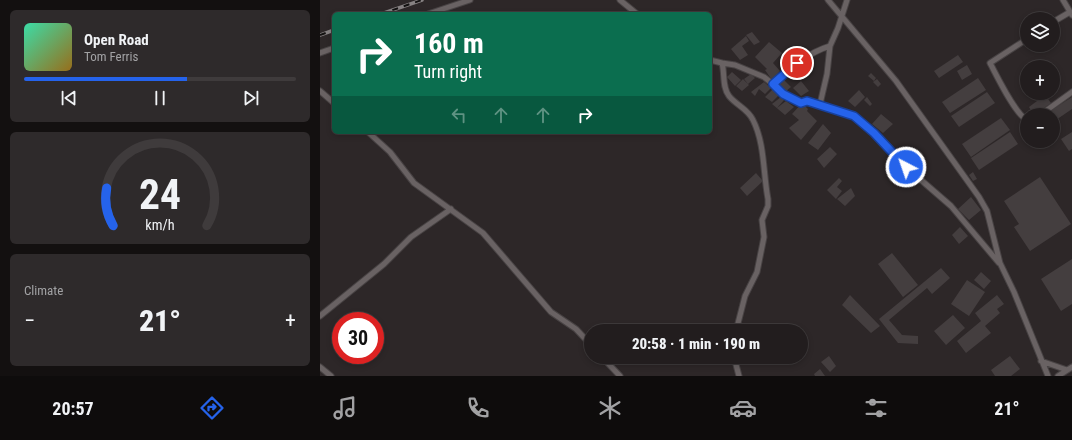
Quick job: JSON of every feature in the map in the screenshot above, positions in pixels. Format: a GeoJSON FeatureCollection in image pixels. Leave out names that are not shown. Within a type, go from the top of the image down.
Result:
{"type":"FeatureCollection","features":[{"type":"Feature","properties":{"kind":"street"},"geometry":{"type":"LineString","coordinates":[[434,12],[470,0]]}},
{"type":"Feature","properties":{"kind":"street"},"geometry":{"type":"LineString","coordinates":[[620,0],[635,12]]}},
{"type":"Feature","properties":{"kind":"street"},"geometry":{"type":"LineString","coordinates":[[828,0],[841,18],[896,81],[980,197],[987,211],[1000,264],[1014,292],[1047,374],[1041,376]]}},
{"type":"Feature","properties":{"kind":"street"},"geometry":{"type":"LineString","coordinates":[[820,104],[830,59],[830,46],[847,0]]}},
{"type":"Feature","properties":{"kind":"street"},"geometry":{"type":"LineString","coordinates":[[1060,18],[1071,13],[1063,0]]}},
{"type":"Feature","properties":{"kind":"street"},"geometry":{"type":"LineString","coordinates":[[1020,44],[990,63],[1020,114]]}},
{"type":"Feature","properties":{"kind":"street"},"geometry":{"type":"LineString","coordinates":[[773,84],[805,57],[816,50],[830,46]]}},
{"type":"Feature","properties":{"kind":"street"},"geometry":{"type":"LineString","coordinates":[[320,53],[332,49]]}},
{"type":"Feature","properties":{"kind":"street"},"geometry":{"type":"LineString","coordinates":[[712,60],[745,68],[773,84],[783,94],[792,99],[801,103],[807,101],[820,104],[854,116],[864,123],[906,167],[951,206],[1000,264]]}},
{"type":"Feature","properties":{"kind":"street"},"geometry":{"type":"LineString","coordinates":[[722,63],[728,96],[751,115],[758,134],[768,202],[762,220],[764,237],[757,272],[744,296],[738,324]]}},
{"type":"Feature","properties":{"kind":"street"},"geometry":{"type":"LineString","coordinates":[[320,91],[332,101]]}},
{"type":"Feature","properties":{"kind":"street"},"geometry":{"type":"LineString","coordinates":[[1050,108],[1072,92]]}},
{"type":"Feature","properties":{"kind":"street"},"geometry":{"type":"LineString","coordinates":[[370,134],[390,152],[414,184],[482,233],[551,312],[576,329],[584,338]]}},
{"type":"Feature","properties":{"kind":"street"},"geometry":{"type":"LineString","coordinates":[[320,316],[384,264],[411,237],[450,209]]}},
{"type":"Feature","properties":{"kind":"street"},"geometry":{"type":"LineString","coordinates":[[1041,361],[1070,369]]}},
{"type":"Feature","properties":{"kind":"street"},"geometry":{"type":"LineString","coordinates":[[609,364],[620,376]]}},
{"type":"Feature","properties":{"kind":"street"},"geometry":{"type":"LineString","coordinates":[[736,364],[739,376]]}},
{"type":"Feature","properties":{"kind":"street"},"geometry":{"type":"LineString","coordinates":[[320,367],[331,376]]}},
{"type":"Feature","properties":{"kind":"street"},"geometry":{"type":"LineString","coordinates":[[1058,376],[1070,369]]}},
{"type":"Feature","properties":{"kind":"building"},"geometry":{"type":"Polygon","coordinates":[[[752,32],[760,42],[754,45],[746,35],[752,32]]]}},
{"type":"Feature","properties":{"kind":"building"},"geometry":{"type":"Polygon","coordinates":[[[746,36],[749,41],[742,46],[748,55],[740,60],[731,49],[746,36]]]}},
{"type":"Feature","properties":{"kind":"building"},"geometry":{"type":"Polygon","coordinates":[[[769,42],[782,53],[773,63],[780,71],[772,80],[765,70],[767,69],[755,57],[769,42]]]}},
{"type":"Feature","properties":{"kind":"building"},"geometry":{"type":"Polygon","coordinates":[[[958,55],[963,62],[939,78],[934,71],[958,55]]]}},
{"type":"Feature","properties":{"kind":"building"},"geometry":{"type":"Polygon","coordinates":[[[967,65],[972,74],[962,80],[957,71],[967,65]]]}},
{"type":"Feature","properties":{"kind":"building"},"geometry":{"type":"Polygon","coordinates":[[[732,72],[741,80],[735,86],[727,77],[732,72]]]}},
{"type":"Feature","properties":{"kind":"building"},"geometry":{"type":"Polygon","coordinates":[[[871,73],[876,78],[874,81],[868,76],[871,73]]]}},
{"type":"Feature","properties":{"kind":"building"},"geometry":{"type":"Polygon","coordinates":[[[751,74],[755,78],[748,84],[744,79],[751,74]]]}},
{"type":"Feature","properties":{"kind":"building"},"geometry":{"type":"Polygon","coordinates":[[[978,78],[986,90],[950,113],[942,102],[978,78]]]}},
{"type":"Feature","properties":{"kind":"building"},"geometry":{"type":"Polygon","coordinates":[[[743,79],[749,85],[742,91],[736,86],[743,79]]]}},
{"type":"Feature","properties":{"kind":"building"},"geometry":{"type":"Polygon","coordinates":[[[783,79],[791,87],[785,92],[778,83],[783,79]]]}},
{"type":"Feature","properties":{"kind":"building"},"geometry":{"type":"Polygon","coordinates":[[[877,79],[881,84],[878,87],[873,82],[877,79]]]}},
{"type":"Feature","properties":{"kind":"building"},"geometry":{"type":"Polygon","coordinates":[[[801,81],[809,91],[801,96],[793,88],[801,81]]]}},
{"type":"Feature","properties":{"kind":"building"},"geometry":{"type":"Polygon","coordinates":[[[764,82],[771,88],[765,94],[759,89],[755,96],[751,92],[764,82]]]}},
{"type":"Feature","properties":{"kind":"building"},"geometry":{"type":"Polygon","coordinates":[[[774,88],[780,94],[772,102],[765,97],[774,88]]]}},
{"type":"Feature","properties":{"kind":"building"},"geometry":{"type":"Polygon","coordinates":[[[859,90],[865,97],[855,107],[848,101],[859,90]]]}},
{"type":"Feature","properties":{"kind":"building"},"geometry":{"type":"Polygon","coordinates":[[[987,92],[995,103],[959,127],[951,116],[987,92]]]}},
{"type":"Feature","properties":{"kind":"building"},"geometry":{"type":"Polygon","coordinates":[[[781,97],[784,100],[777,108],[786,101],[794,107],[785,115],[772,104],[781,97]]]}},
{"type":"Feature","properties":{"kind":"building"},"geometry":{"type":"Polygon","coordinates":[[[867,97],[872,104],[870,106],[864,100],[867,97]]]}},
{"type":"Feature","properties":{"kind":"building"},"geometry":{"type":"Polygon","coordinates":[[[1072,97],[1072,109],[1060,117],[1060,108],[1055,108],[1072,97]]]}},
{"type":"Feature","properties":{"kind":"building"},"geometry":{"type":"Polygon","coordinates":[[[1038,100],[1049,100],[1051,103],[1044,108],[1029,107],[1038,100]]]}},
{"type":"Feature","properties":{"kind":"building"},"geometry":{"type":"Polygon","coordinates":[[[802,103],[808,109],[807,111],[817,121],[801,140],[789,128],[799,120],[792,114],[802,103]]]}},
{"type":"Feature","properties":{"kind":"building"},"geometry":{"type":"Polygon","coordinates":[[[881,114],[893,124],[883,133],[872,124],[881,114]]]}},
{"type":"Feature","properties":{"kind":"building"},"geometry":{"type":"Polygon","coordinates":[[[1001,118],[1010,130],[971,157],[962,144],[1001,118]]]}},
{"type":"Feature","properties":{"kind":"building"},"geometry":{"type":"Polygon","coordinates":[[[823,124],[831,133],[818,150],[808,143],[823,124]]]}},
{"type":"Feature","properties":{"kind":"building"},"geometry":{"type":"Polygon","coordinates":[[[1010,132],[1018,144],[979,170],[971,158],[1010,132]]]}},
{"type":"Feature","properties":{"kind":"building"},"geometry":{"type":"Polygon","coordinates":[[[1072,132],[1072,149],[1069,151],[1061,139],[1072,132]]]}},
{"type":"Feature","properties":{"kind":"building"},"geometry":{"type":"Polygon","coordinates":[[[830,147],[837,154],[824,168],[817,159],[830,147]]]}},
{"type":"Feature","properties":{"kind":"building"},"geometry":{"type":"Polygon","coordinates":[[[973,172],[977,179],[973,181],[969,175],[973,172]]]}},
{"type":"Feature","properties":{"kind":"building"},"geometry":{"type":"Polygon","coordinates":[[[756,173],[763,181],[747,196],[740,188],[756,173]]]}},
{"type":"Feature","properties":{"kind":"building"},"geometry":{"type":"Polygon","coordinates":[[[1040,177],[1071,224],[1030,251],[1014,227],[1019,224],[1004,201],[1040,177]]]}},
{"type":"Feature","properties":{"kind":"building"},"geometry":{"type":"Polygon","coordinates":[[[839,178],[842,181],[837,187],[842,191],[836,199],[827,190],[839,178]]]}},
{"type":"Feature","properties":{"kind":"building"},"geometry":{"type":"Polygon","coordinates":[[[851,188],[855,196],[845,206],[837,199],[851,188]]]}},
{"type":"Feature","properties":{"kind":"building"},"geometry":{"type":"Polygon","coordinates":[[[971,197],[981,210],[969,220],[958,209],[971,197]]]}},
{"type":"Feature","properties":{"kind":"building"},"geometry":{"type":"Polygon","coordinates":[[[960,227],[968,236],[959,244],[952,235],[960,227]]]}},
{"type":"Feature","properties":{"kind":"building"},"geometry":{"type":"Polygon","coordinates":[[[892,253],[918,285],[903,297],[878,264],[892,253]]]}},
{"type":"Feature","properties":{"kind":"building"},"geometry":{"type":"Polygon","coordinates":[[[1072,259],[1072,304],[1061,311],[1041,279],[1072,259]]]}},
{"type":"Feature","properties":{"kind":"building"},"geometry":{"type":"Polygon","coordinates":[[[941,268],[950,278],[932,294],[927,288],[889,320],[902,335],[918,336],[918,344],[898,343],[879,319],[941,268]]]}},
{"type":"Feature","properties":{"kind":"building"},"geometry":{"type":"Polygon","coordinates":[[[981,272],[991,281],[984,289],[974,280],[981,272]]]}},
{"type":"Feature","properties":{"kind":"building"},"geometry":{"type":"Polygon","coordinates":[[[967,280],[985,292],[969,316],[951,304],[967,280]]]}},
{"type":"Feature","properties":{"kind":"building"},"geometry":{"type":"Polygon","coordinates":[[[850,295],[880,326],[871,333],[842,305],[850,295]]]}},
{"type":"Feature","properties":{"kind":"building"},"geometry":{"type":"Polygon","coordinates":[[[997,295],[1004,304],[997,309],[1000,313],[985,326],[991,333],[966,353],[957,341],[981,321],[975,313],[997,295]]]}},
{"type":"Feature","properties":{"kind":"building"},"geometry":{"type":"Polygon","coordinates":[[[953,315],[965,328],[946,345],[934,331],[953,315]]]}},
{"type":"Feature","properties":{"kind":"building"},"geometry":{"type":"Polygon","coordinates":[[[829,356],[836,366],[830,372],[821,362],[829,356]]]}},
{"type":"Feature","properties":{"kind":"building"},"geometry":{"type":"Polygon","coordinates":[[[1010,356],[1020,369],[1011,376],[995,376],[991,370],[1010,356]]]}},
{"type":"Feature","properties":{"kind":"building"},"geometry":{"type":"Polygon","coordinates":[[[820,369],[825,376],[815,376],[814,374],[820,369]]]}},
{"type":"Feature","properties":{"kind":"railway"},"geometry":{"type":"LineString","coordinates":[[387,12],[422,0]]}},
{"type":"Feature","properties":{"kind":"railway"},"geometry":{"type":"LineString","coordinates":[[320,35],[332,31]]}},
{"type":"Feature","properties":{"kind":"route"},"geometry":{"type":"LineString","coordinates":[[797,63],[773,84],[783,94],[801,103],[807,101],[820,104],[854,116],[864,123],[906,167]]}}]}
